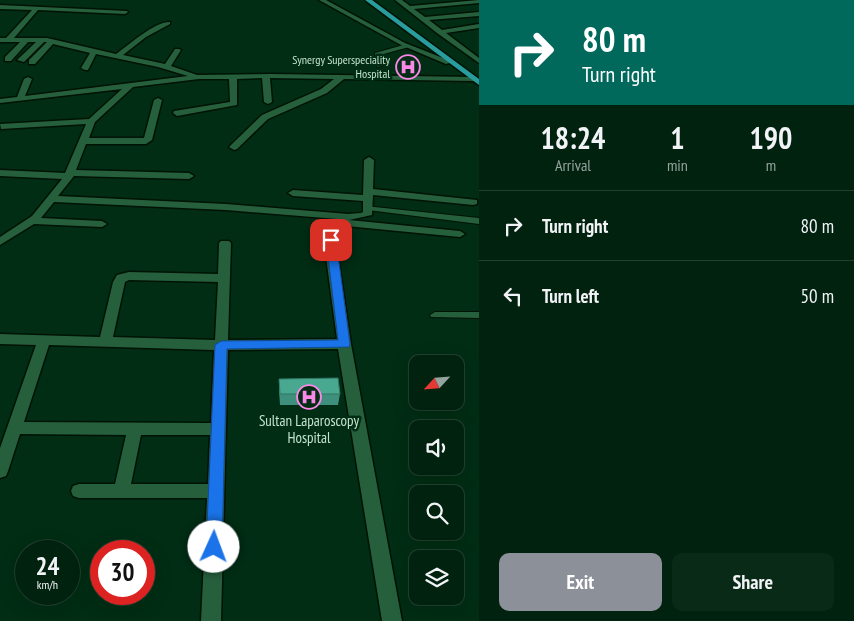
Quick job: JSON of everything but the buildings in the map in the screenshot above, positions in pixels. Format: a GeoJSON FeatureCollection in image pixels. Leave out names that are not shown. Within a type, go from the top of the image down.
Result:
{"type":"FeatureCollection","features":[{"type":"Feature","properties":{"kind":"main road"},"geometry":{"type":"LineString","coordinates":[[368,0],[476,81]]}},
{"type":"Feature","properties":{"kind":"street"},"geometry":{"type":"LineString","coordinates":[[45,8],[52,0]]}},
{"type":"Feature","properties":{"kind":"street"},"geometry":{"type":"LineString","coordinates":[[322,0],[407,46],[449,62]]}},
{"type":"Feature","properties":{"kind":"street"},"geometry":{"type":"LineString","coordinates":[[398,0],[478,60]]}},
{"type":"Feature","properties":{"kind":"street"},"geometry":{"type":"LineString","coordinates":[[408,8],[479,1]]}},
{"type":"Feature","properties":{"kind":"street"},"geometry":{"type":"LineString","coordinates":[[0,7],[45,8],[87,12],[125,12]]}},
{"type":"Feature","properties":{"kind":"street"},"geometry":{"type":"LineString","coordinates":[[4,40],[37,8]]}},
{"type":"Feature","properties":{"kind":"street"},"geometry":{"type":"LineString","coordinates":[[423,20],[479,14]]}},
{"type":"Feature","properties":{"kind":"street"},"geometry":{"type":"LineString","coordinates":[[118,56],[144,36],[168,23]]}},
{"type":"Feature","properties":{"kind":"street"},"geometry":{"type":"LineString","coordinates":[[439,32],[479,26]]}},
{"type":"Feature","properties":{"kind":"street"},"geometry":{"type":"LineString","coordinates":[[4,40],[52,41],[167,67],[199,77]]}},
{"type":"Feature","properties":{"kind":"street"},"geometry":{"type":"LineString","coordinates":[[8,59],[26,40]]}},
{"type":"Feature","properties":{"kind":"street"},"geometry":{"type":"LineString","coordinates":[[21,60],[42,40]]}},
{"type":"Feature","properties":{"kind":"street"},"geometry":{"type":"LineString","coordinates":[[32,62],[52,41]]}},
{"type":"Feature","properties":{"kind":"street"},"geometry":{"type":"LineString","coordinates":[[167,67],[176,50]]}},
{"type":"Feature","properties":{"kind":"street"},"geometry":{"type":"LineString","coordinates":[[85,68],[94,52]]}},
{"type":"Feature","properties":{"kind":"street"},"geometry":{"type":"LineString","coordinates":[[176,113],[234,103],[233,76]]}},
{"type":"Feature","properties":{"kind":"street"},"geometry":{"type":"LineString","coordinates":[[266,76],[268,102]]}},
{"type":"Feature","properties":{"kind":"street"},"geometry":{"type":"LineString","coordinates":[[0,101],[199,77],[342,77],[476,81]]}},
{"type":"Feature","properties":{"kind":"street"},"geometry":{"type":"LineString","coordinates":[[234,147],[265,118],[324,91],[342,77]]}},
{"type":"Feature","properties":{"kind":"street"},"geometry":{"type":"LineString","coordinates":[[20,98],[28,79]]}},
{"type":"Feature","properties":{"kind":"street"},"geometry":{"type":"LineString","coordinates":[[3,238],[31,221],[51,199],[70,174],[92,121],[131,85]]}},
{"type":"Feature","properties":{"kind":"street"},"geometry":{"type":"LineString","coordinates":[[83,141],[148,140],[158,100]]}},
{"type":"Feature","properties":{"kind":"street"},"geometry":{"type":"LineString","coordinates":[[1,126],[92,121]]}},
{"type":"Feature","properties":{"kind":"street"},"geometry":{"type":"LineString","coordinates":[[343,219],[366,215],[369,160]]}},
{"type":"Feature","properties":{"kind":"street"},"geometry":{"type":"LineString","coordinates":[[0,173],[189,176]]}},
{"type":"Feature","properties":{"kind":"street"},"geometry":{"type":"LineString","coordinates":[[293,192],[368,199],[473,202]]}},
{"type":"Feature","properties":{"kind":"street"},"geometry":{"type":"LineString","coordinates":[[51,199],[226,207],[460,234]]}},
{"type":"Feature","properties":{"kind":"street"},"geometry":{"type":"LineString","coordinates":[[343,219],[339,234],[330,242],[344,344],[392,621]]}},
{"type":"Feature","properties":{"kind":"street"},"geometry":{"type":"LineString","coordinates":[[31,221],[102,224]]}},
{"type":"Feature","properties":{"kind":"street"},"geometry":{"type":"LineString","coordinates":[[211,621],[225,243]]}},
{"type":"Feature","properties":{"kind":"street"},"geometry":{"type":"LineString","coordinates":[[104,342],[118,282],[121,278],[129,276],[224,278]]}},
{"type":"Feature","properties":{"kind":"street"},"geometry":{"type":"LineString","coordinates":[[0,340],[221,345],[344,344]]}},
{"type":"Feature","properties":{"kind":"street"},"geometry":{"type":"LineString","coordinates":[[0,472],[44,340]]}},
{"type":"Feature","properties":{"kind":"street"},"geometry":{"type":"LineString","coordinates":[[15,428],[218,429]]}},
{"type":"Feature","properties":{"kind":"street"},"geometry":{"type":"LineString","coordinates":[[121,491],[135,428]]}},
{"type":"Feature","properties":{"kind":"street"},"geometry":{"type":"LineString","coordinates":[[79,491],[216,491]]}},
{"type":"Feature","properties":{"kind":"lane"},"geometry":{"type":"LineString","coordinates":[[379,66],[377,54],[407,46]]}},
{"type":"Feature","properties":{"kind":"lane"},"geometry":{"type":"LineString","coordinates":[[368,199],[479,221]]}},
{"type":"Feature","properties":{"kind":"lane"},"geometry":{"type":"LineString","coordinates":[[435,315],[479,315]]}},
{"type":"Feature","properties":{"kind":"place","name":"Synergy Superspeciality Hospital"},"geometry":{"type":"Point","coordinates":[408,67]}},
{"type":"Feature","properties":{"kind":"place","name":"Sultan Laparoscopy Hospital"},"geometry":{"type":"Point","coordinates":[309,397]}},
{"type":"Feature","properties":{"kind":"route"},"geometry":{"type":"LineString","coordinates":[[214,547],[221,345],[344,344],[331,240]]}}]}
